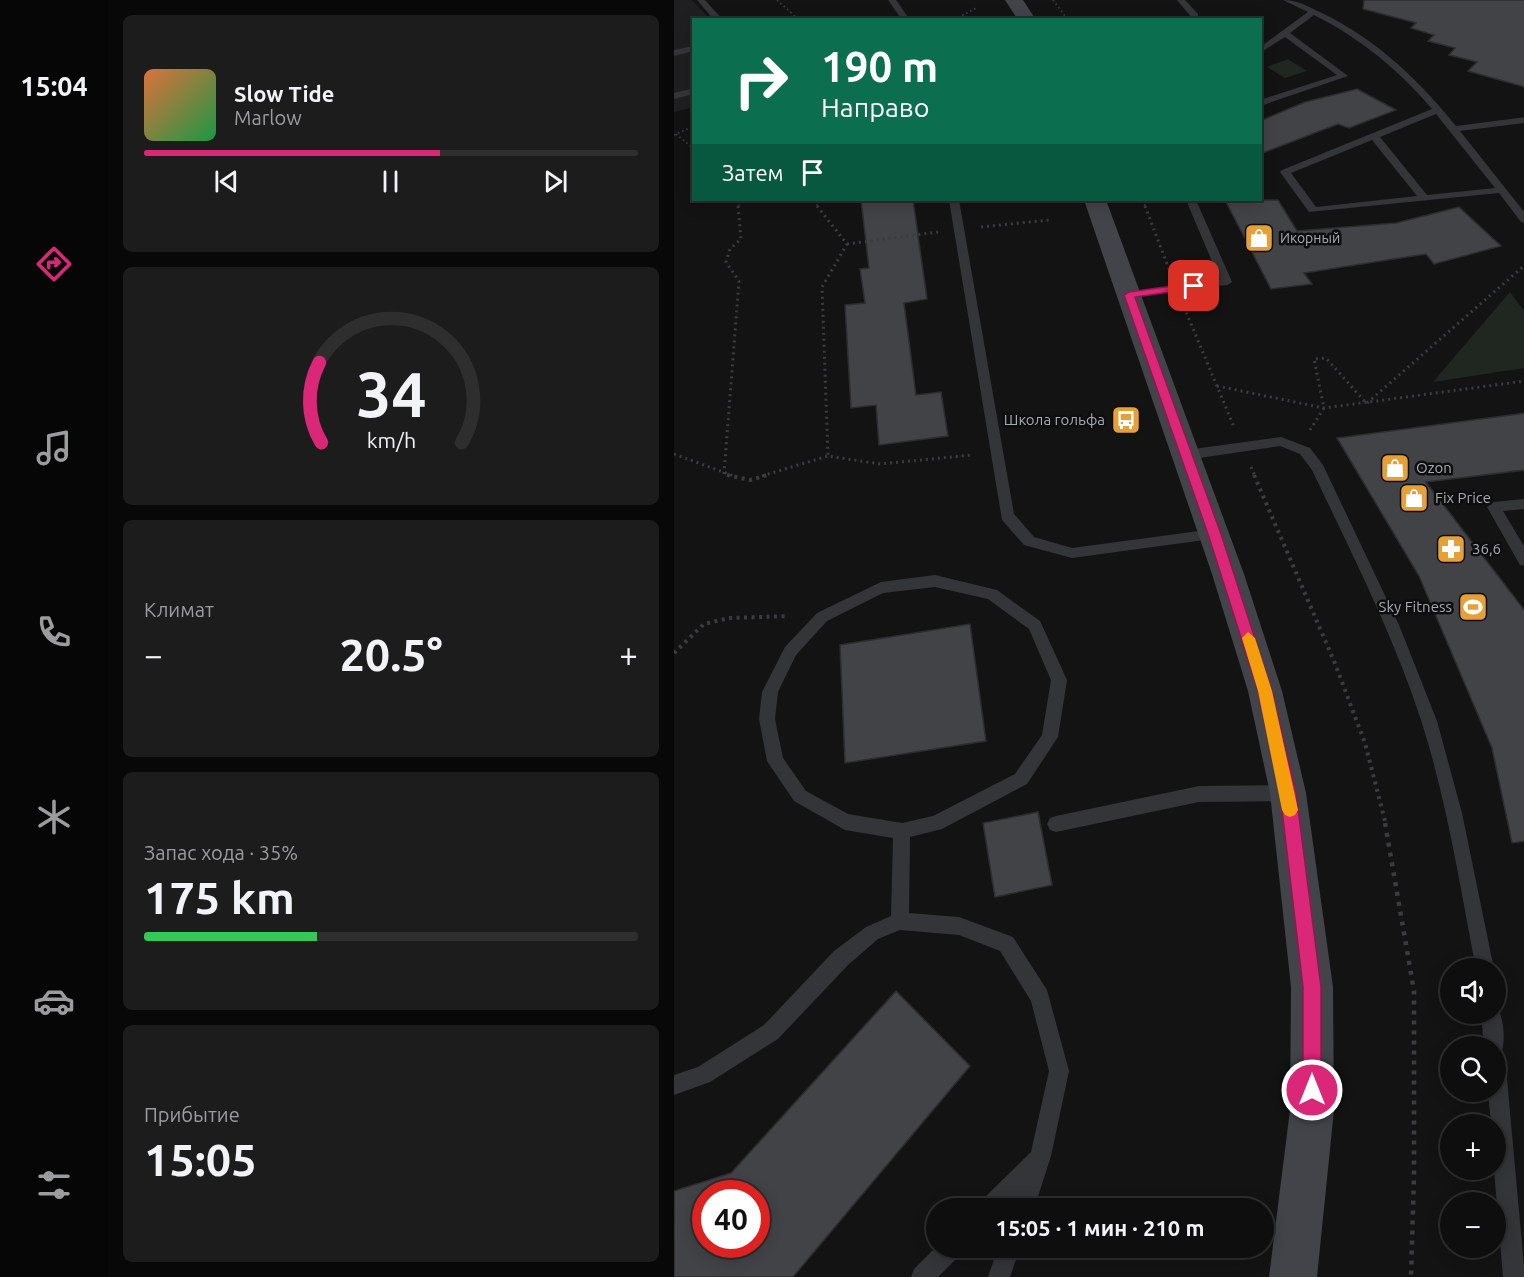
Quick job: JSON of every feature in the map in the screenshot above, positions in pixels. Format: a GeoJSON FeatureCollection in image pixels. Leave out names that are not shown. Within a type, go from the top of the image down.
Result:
{"type":"FeatureCollection","features":[{"type":"Feature","properties":{"kind":"street"},"geometry":{"type":"LineString","coordinates":[[1014,0],[1026,18]]}},
{"type":"Feature","properties":{"kind":"street"},"geometry":{"type":"LineString","coordinates":[[1095,201],[1214,534],[1265,691],[1288,793],[1312,987],[1312,1110],[1293,1277]]}},
{"type":"Feature","properties":{"kind":"lane"},"geometry":{"type":"LineString","coordinates":[[701,0],[717,18]]}},
{"type":"Feature","properties":{"kind":"lane"},"geometry":{"type":"LineString","coordinates":[[892,0],[905,18]]}},
{"type":"Feature","properties":{"kind":"lane"},"geometry":{"type":"LineString","coordinates":[[1181,0],[1195,16]]}},
{"type":"Feature","properties":{"kind":"lane"},"geometry":{"type":"LineString","coordinates":[[1287,0],[1360,38],[1410,81],[1452,129],[1524,220]]}},
{"type":"Feature","properties":{"kind":"lane"},"geometry":{"type":"LineString","coordinates":[[1262,50],[1313,12]]}},
{"type":"Feature","properties":{"kind":"lane"},"geometry":{"type":"LineString","coordinates":[[1262,102],[1344,76],[1285,33]]}},
{"type":"Feature","properties":{"kind":"lane"},"geometry":{"type":"LineString","coordinates":[[674,53],[692,48]]}},
{"type":"Feature","properties":{"kind":"lane"},"geometry":{"type":"LineString","coordinates":[[1436,111],[1285,172],[1313,210],[1500,190]]}},
{"type":"Feature","properties":{"kind":"lane"},"geometry":{"type":"LineString","coordinates":[[1452,129],[1524,120]]}},
{"type":"Feature","properties":{"kind":"lane"},"geometry":{"type":"LineString","coordinates":[[1374,136],[1424,198]]}},
{"type":"Feature","properties":{"kind":"lane"},"geometry":{"type":"LineString","coordinates":[[954,201],[1007,516],[1029,541],[1072,554],[1214,534]]}},
{"type":"Feature","properties":{"kind":"lane"},"geometry":{"type":"LineString","coordinates":[[1129,295],[1227,282],[1191,201]]}},
{"type":"Feature","properties":{"kind":"lane"},"geometry":{"type":"LineString","coordinates":[[1186,455],[1281,441],[1305,451],[1318,468],[1395,632],[1429,721],[1458,826],[1483,958]]}},
{"type":"Feature","properties":{"kind":"lane"},"geometry":{"type":"LineString","coordinates":[[1524,504],[1494,507],[1524,561]]}},
{"type":"Feature","properties":{"kind":"lane"},"geometry":{"type":"LineString","coordinates":[[935,581],[992,594],[1035,625],[1059,680],[1050,737],[1021,779],[936,823],[902,831],[845,822],[800,796],[775,761],[767,719],[770,692],[790,651],[822,617],[881,588],[935,581]]}},
{"type":"Feature","properties":{"kind":"lane"},"geometry":{"type":"LineString","coordinates":[[1056,824],[1199,794],[1288,793]]}},
{"type":"Feature","properties":{"kind":"lane"},"geometry":{"type":"LineString","coordinates":[[900,921],[902,831]]}},
{"type":"Feature","properties":{"kind":"lane"},"geometry":{"type":"LineString","coordinates":[[674,1085],[703,1075],[771,1032],[841,958],[872,933],[900,921],[959,926],[1006,944],[1040,997],[1059,1071],[1041,1156],[1027,1198]]}},
{"type":"Feature","properties":{"kind":"lane"},"geometry":{"type":"LineString","coordinates":[[1499,1102],[1514,1277]]}},
{"type":"Feature","properties":{"kind":"lane"},"geometry":{"type":"LineString","coordinates":[[1000,1198],[1041,1156]]}},
{"type":"Feature","properties":{"kind":"lane"},"geometry":{"type":"LineString","coordinates":[[922,1277],[941,1258]]}},
{"type":"Feature","properties":{"kind":"lane"},"geometry":{"type":"LineString","coordinates":[[999,1277],[1006,1258]]}},
{"type":"Feature","properties":{"kind":"path"},"geometry":{"type":"LineString","coordinates":[[777,0],[797,18]]}},
{"type":"Feature","properties":{"kind":"path"},"geometry":{"type":"LineString","coordinates":[[1053,0],[1066,18]]}},
{"type":"Feature","properties":{"kind":"path"},"geometry":{"type":"LineString","coordinates":[[964,18],[963,15],[978,7]]}},
{"type":"Feature","properties":{"kind":"path"},"geometry":{"type":"LineString","coordinates":[[692,127],[675,135],[692,148]]}},
{"type":"Feature","properties":{"kind":"path"},"geometry":{"type":"LineString","coordinates":[[724,474],[739,281],[726,262],[730,249],[741,239],[738,201]]}},
{"type":"Feature","properties":{"kind":"path"},"geometry":{"type":"LineString","coordinates":[[816,201],[817,206],[847,244]]}},
{"type":"Feature","properties":{"kind":"path"},"geometry":{"type":"LineString","coordinates":[[1143,201],[1216,385],[1334,661],[1365,743],[1386,830],[1414,991],[1414,1175],[1411,1277]]}},
{"type":"Feature","properties":{"kind":"path"},"geometry":{"type":"LineString","coordinates":[[847,244],[1049,220]]}},
{"type":"Feature","properties":{"kind":"path"},"geometry":{"type":"LineString","coordinates":[[828,456],[822,287],[847,244]]}},
{"type":"Feature","properties":{"kind":"path"},"geometry":{"type":"LineString","coordinates":[[1366,404],[1524,264]]}},
{"type":"Feature","properties":{"kind":"path"},"geometry":{"type":"LineString","coordinates":[[1324,408],[1314,359],[1326,358],[1366,404]]}},
{"type":"Feature","properties":{"kind":"path"},"geometry":{"type":"LineString","coordinates":[[1216,385],[1324,408],[1524,381]]}},
{"type":"Feature","properties":{"kind":"path"},"geometry":{"type":"LineString","coordinates":[[674,454],[724,474],[749,480],[828,456],[880,464],[996,453]]}},
{"type":"Feature","properties":{"kind":"path"},"geometry":{"type":"LineString","coordinates":[[674,653],[704,624],[729,618],[822,617]]}},
{"type":"Feature","properties":{"kind":"shaded area"},"geometry":{"type":"Polygon","coordinates":[[[674,0],[692,0],[709,18],[692,18],[692,107],[674,112],[674,0]]]}},
{"type":"Feature","properties":{"kind":"shaded area"},"geometry":{"type":"Polygon","coordinates":[[[1288,59],[1307,71],[1285,78],[1267,67],[1288,59]]]}},
{"type":"Feature","properties":{"kind":"shaded area"},"geometry":{"type":"Polygon","coordinates":[[[1510,292],[1524,311],[1524,368],[1433,382],[1510,292]]]}},
{"type":"Feature","properties":{"kind":"building"},"geometry":{"type":"Polygon","coordinates":[[[1364,0],[1525,0],[1525,87],[1468,71],[1477,62],[1449,55],[1455,48],[1428,41],[1434,35],[1411,28],[1416,23],[1363,9],[1364,0]]]}},
{"type":"Feature","properties":{"kind":"building"},"geometry":{"type":"Polygon","coordinates":[[[1357,89],[1396,110],[1349,128],[1338,124],[1262,153],[1262,120],[1305,102],[1357,89]]]}},
{"type":"Feature","properties":{"kind":"building"},"geometry":{"type":"Polygon","coordinates":[[[1278,200],[1297,231],[1396,223],[1459,207],[1501,246],[1434,264],[1426,254],[1304,273],[1312,284],[1271,289],[1226,201],[1278,200]]]}},
{"type":"Feature","properties":{"kind":"building"},"geometry":{"type":"Polygon","coordinates":[[[861,201],[913,201],[927,299],[904,303],[916,395],[941,392],[948,436],[879,445],[876,405],[851,408],[845,305],[865,303],[860,269],[869,268],[861,201]]]}},
{"type":"Feature","properties":{"kind":"building"},"geometry":{"type":"Polygon","coordinates":[[[1525,413],[1525,470],[1426,482],[1525,611],[1525,841],[1512,843],[1492,748],[1419,576],[1337,438],[1525,413]]]}},
{"type":"Feature","properties":{"kind":"building"},"geometry":{"type":"Polygon","coordinates":[[[970,624],[986,741],[845,763],[840,645],[970,624]]]}},
{"type":"Feature","properties":{"kind":"building"},"geometry":{"type":"Polygon","coordinates":[[[1038,812],[1052,885],[995,897],[983,823],[1038,812]]]}},
{"type":"Feature","properties":{"kind":"building"},"geometry":{"type":"Polygon","coordinates":[[[896,991],[970,1066],[793,1277],[674,1277],[674,1191],[692,1185],[692,1258],[770,1258],[770,1180],[709,1180],[731,1173],[896,991]]]}},
{"type":"Feature","properties":{"kind":"slow traffic"},"geometry":{"type":"LineString","coordinates":[[1248,638],[1265,691],[1290,810]]}},
{"type":"Feature","properties":{"kind":"place","name":"Икорный"},"geometry":{"type":"Point","coordinates":[1259,238]}},
{"type":"Feature","properties":{"kind":"place","name":"Школа гольфа"},"geometry":{"type":"Point","coordinates":[1126,420]}},
{"type":"Feature","properties":{"kind":"place","name":"Ozon"},"geometry":{"type":"Point","coordinates":[1395,468]}},
{"type":"Feature","properties":{"kind":"place","name":"Fix Price"},"geometry":{"type":"Point","coordinates":[1414,498]}},
{"type":"Feature","properties":{"kind":"place","name":"36,6"},"geometry":{"type":"Point","coordinates":[1451,549]}},
{"type":"Feature","properties":{"kind":"place","name":"Sky Fitness"},"geometry":{"type":"Point","coordinates":[1473,607]}},
{"type":"Feature","properties":{"kind":"route"},"geometry":{"type":"LineString","coordinates":[[1194,286],[1129,295],[1228,574],[1265,691],[1288,793],[1312,987],[1312,1090]]}}]}
